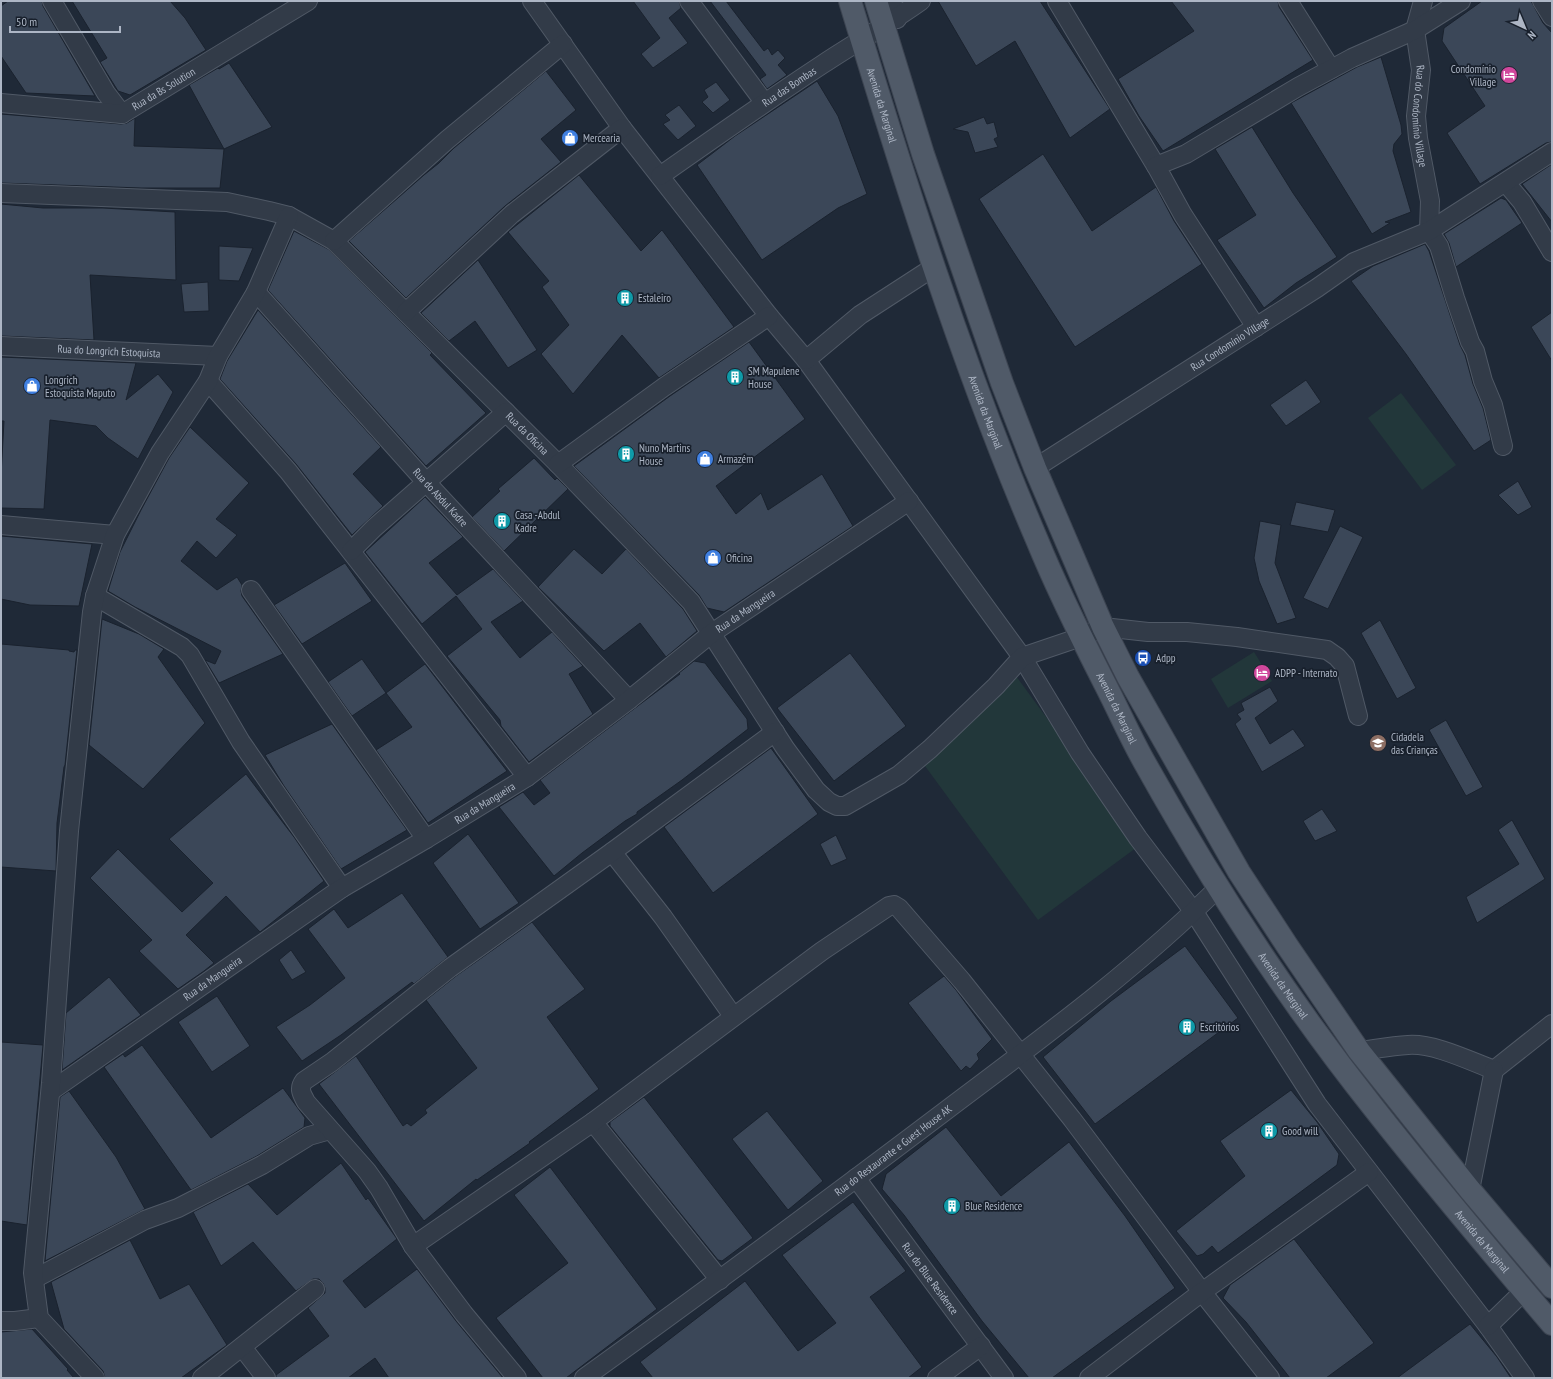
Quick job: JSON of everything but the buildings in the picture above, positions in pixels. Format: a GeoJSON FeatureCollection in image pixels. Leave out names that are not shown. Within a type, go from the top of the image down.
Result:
{"type":"FeatureCollection","features":[{"type":"Feature","properties":{"kind":"main road","name":"Avenida da Marginal"},"geometry":{"type":"LineString","coordinates":[[850,1],[934,267],[986,414],[1038,542],[1081,636],[1145,763],[1218,888],[1266,962],[1372,1107],[1487,1248],[1552,1324]]}},
{"type":"Feature","properties":{"kind":"main road","name":"Avenida da Marginal"},"geometry":{"type":"LineString","coordinates":[[876,1],[890,23],[923,154],[1002,383],[1035,468],[1103,627],[1128,677],[1239,872],[1359,1051],[1470,1190],[1552,1287]]}},
{"type":"Feature","properties":{"kind":"street"},"geometry":{"type":"LineString","coordinates":[[52,1],[106,93],[122,114]]}},
{"type":"Feature","properties":{"kind":"street","name":"Rua da Bs Solution"},"geometry":{"type":"LineString","coordinates":[[1,103],[122,114],[308,1]]}},
{"type":"Feature","properties":{"kind":"street"},"geometry":{"type":"LineString","coordinates":[[532,1],[622,128],[769,316],[806,360],[1022,657],[1080,754],[1138,838],[1194,912],[1317,1104],[1488,1326],[1525,1378]]}},
{"type":"Feature","properties":{"kind":"street"},"geometry":{"type":"LineString","coordinates":[[689,1],[764,102]]}},
{"type":"Feature","properties":{"kind":"street"},"geometry":{"type":"LineString","coordinates":[[890,23],[892,1]]}},
{"type":"Feature","properties":{"kind":"street","name":"Rua das Bombas"},"geometry":{"type":"LineString","coordinates":[[660,176],[764,102],[861,38],[890,23],[920,1]]}},
{"type":"Feature","properties":{"kind":"street"},"geometry":{"type":"LineString","coordinates":[[1057,1],[1156,166],[1183,215],[1256,327]]}},
{"type":"Feature","properties":{"kind":"street"},"geometry":{"type":"LineString","coordinates":[[1288,1],[1331,69]]}},
{"type":"Feature","properties":{"kind":"street","name":"Rua do Condomínio Village"},"geometry":{"type":"LineString","coordinates":[[1423,1],[1415,30],[1421,70],[1416,116],[1418,138],[1430,201],[1429,231]]}},
{"type":"Feature","properties":{"kind":"street"},"geometry":{"type":"LineString","coordinates":[[1156,166],[1186,154],[1298,87],[1352,58],[1415,30],[1461,1]]}},
{"type":"Feature","properties":{"kind":"street"},"geometry":{"type":"LineString","coordinates":[[1542,1],[1552,17]]}},
{"type":"Feature","properties":{"kind":"street"},"geometry":{"type":"LineString","coordinates":[[334,241],[447,140],[563,44]]}},
{"type":"Feature","properties":{"kind":"street"},"geometry":{"type":"LineString","coordinates":[[406,312],[512,214],[622,128]]}},
{"type":"Feature","properties":{"kind":"street"},"geometry":{"type":"LineString","coordinates":[[1503,446],[1493,405],[1483,381],[1475,351],[1470,342],[1439,246],[1429,231],[1506,183],[1552,152]]}},
{"type":"Feature","properties":{"kind":"street"},"geometry":{"type":"LineString","coordinates":[[1506,183],[1522,202],[1552,252]]}},
{"type":"Feature","properties":{"kind":"street","name":"Rua da Oficina"},"geometry":{"type":"LineString","coordinates":[[1,193],[227,202],[290,216],[334,241],[558,464],[691,602],[785,748],[822,796],[837,806],[845,806],[899,775],[930,749],[996,686],[1022,657]]}},
{"type":"Feature","properties":{"kind":"street"},"geometry":{"type":"LineString","coordinates":[[95,1378],[39,1318],[33,1273],[51,1091],[69,831],[89,632],[95,596],[115,535],[160,453],[208,381],[218,356],[256,292],[290,216]]}},
{"type":"Feature","properties":{"kind":"street","name":"Rua Condomínio Village"},"geometry":{"type":"LineString","coordinates":[[1035,468],[1317,288],[1354,262],[1429,231]]}},
{"type":"Feature","properties":{"kind":"street"},"geometry":{"type":"LineString","coordinates":[[806,360],[860,315],[934,267]]}},
{"type":"Feature","properties":{"kind":"street","name":"Rua do Abdul Kadre"},"geometry":{"type":"LineString","coordinates":[[256,292],[426,482],[629,700]]}},
{"type":"Feature","properties":{"kind":"street"},"geometry":{"type":"LineString","coordinates":[[558,464],[664,387],[769,316]]}},
{"type":"Feature","properties":{"kind":"street","name":"Rua do Longrich Estoquista"},"geometry":{"type":"LineString","coordinates":[[1,346],[218,356]]}},
{"type":"Feature","properties":{"kind":"street"},"geometry":{"type":"LineString","coordinates":[[208,381],[288,472],[527,777]]}},
{"type":"Feature","properties":{"kind":"street"},"geometry":{"type":"LineString","coordinates":[[351,551],[426,482],[506,412]]}},
{"type":"Feature","properties":{"kind":"street","name":"Rua da Mangueira"},"geometry":{"type":"LineString","coordinates":[[51,1091],[342,888],[426,839],[527,777],[629,700],[712,633],[909,501]]}},
{"type":"Feature","properties":{"kind":"street"},"geometry":{"type":"LineString","coordinates":[[1,525],[115,535]]}},
{"type":"Feature","properties":{"kind":"street"},"geometry":{"type":"LineString","coordinates":[[251,590],[426,839]]}},
{"type":"Feature","properties":{"kind":"street"},"geometry":{"type":"LineString","coordinates":[[95,596],[182,646],[190,655],[241,742],[342,888]]}},
{"type":"Feature","properties":{"kind":"street"},"geometry":{"type":"LineString","coordinates":[[1022,657],[1103,627],[1148,632],[1187,632],[1237,637],[1327,650],[1337,657],[1345,666],[1358,716]]}},
{"type":"Feature","properties":{"kind":"street"},"geometry":{"type":"LineString","coordinates":[[517,1378],[464,1314],[413,1246],[380,1188],[367,1171],[306,1102],[300,1090],[301,1085],[304,1081],[332,1062],[450,968],[612,852],[775,732]]}},
{"type":"Feature","properties":{"kind":"street"},"geometry":{"type":"LineString","coordinates":[[612,852],[663,917],[733,1016]]}},
{"type":"Feature","properties":{"kind":"street","name":"Rua do Restaurante e Guest House AK"},"geometry":{"type":"LineString","coordinates":[[584,1378],[720,1280],[1020,1055],[1110,984],[1194,912],[1218,888]]}},
{"type":"Feature","properties":{"kind":"street"},"geometry":{"type":"LineString","coordinates":[[413,1246],[593,1122],[822,951],[889,906],[894,906],[899,908],[962,981],[1090,1142],[1202,1292],[1270,1378]]}},
{"type":"Feature","properties":{"kind":"street"},"geometry":{"type":"LineString","coordinates":[[1470,1190],[1494,1070],[1552,1024]]}},
{"type":"Feature","properties":{"kind":"street"},"geometry":{"type":"LineString","coordinates":[[1359,1051],[1409,1045],[1421,1046],[1448,1052],[1494,1070]]}},
{"type":"Feature","properties":{"kind":"street"},"geometry":{"type":"LineString","coordinates":[[593,1122],[720,1280]]}},
{"type":"Feature","properties":{"kind":"street"},"geometry":{"type":"LineString","coordinates":[[34,1279],[145,1220],[178,1208],[262,1166],[309,1136],[330,1130]]}},
{"type":"Feature","properties":{"kind":"street"},"geometry":{"type":"LineString","coordinates":[[1090,1378],[1202,1292],[1369,1172]]}},
{"type":"Feature","properties":{"kind":"street","name":"Rua do Blue Residence"},"geometry":{"type":"LineString","coordinates":[[856,1178],[1004,1378]]}},
{"type":"Feature","properties":{"kind":"street"},"geometry":{"type":"LineString","coordinates":[[202,1378],[315,1289]]}},
{"type":"Feature","properties":{"kind":"street"},"geometry":{"type":"LineString","coordinates":[[1488,1326],[1524,1291]]}},
{"type":"Feature","properties":{"kind":"street"},"geometry":{"type":"LineString","coordinates":[[1,1321],[39,1318]]}},
{"type":"Feature","properties":{"kind":"street"},"geometry":{"type":"LineString","coordinates":[[938,1378],[981,1346]]}},
{"type":"Feature","properties":{"kind":"street"},"geometry":{"type":"LineString","coordinates":[[242,1347],[266,1378]]}},
{"type":"Feature","properties":{"kind":"green space"},"geometry":{"type":"Polygon","coordinates":[[[1401,393],[1456,465],[1422,490],[1368,418],[1401,393]]]}},
{"type":"Feature","properties":{"kind":"green space"},"geometry":{"type":"Polygon","coordinates":[[[1254,652],[1272,681],[1228,708],[1211,679],[1254,652]]]}},
{"type":"Feature","properties":{"kind":"green space"},"geometry":{"type":"Polygon","coordinates":[[[1016,676],[1140,845],[1038,920],[914,751],[1016,676]]]}},
{"type":"Feature","properties":{"kind":"place","name":"Condomínio Village"},"geometry":{"type":"Point","coordinates":[1509,75]}},
{"type":"Feature","properties":{"kind":"place","name":"Mercearia"},"geometry":{"type":"Point","coordinates":[570,138]}},
{"type":"Feature","properties":{"kind":"place","name":"Estaleiro"},"geometry":{"type":"Point","coordinates":[625,298]}},
{"type":"Feature","properties":{"kind":"place","name":"SM Mapulene House"},"geometry":{"type":"Point","coordinates":[735,377]}},
{"type":"Feature","properties":{"kind":"place","name":"Longrich Estoquista Maputo"},"geometry":{"type":"Point","coordinates":[32,386]}},
{"type":"Feature","properties":{"kind":"place","name":"Nuno Martins House"},"geometry":{"type":"Point","coordinates":[626,454]}},
{"type":"Feature","properties":{"kind":"place","name":"Armazém"},"geometry":{"type":"Point","coordinates":[705,459]}},
{"type":"Feature","properties":{"kind":"place","name":"Casa -Abdul Kadre"},"geometry":{"type":"Point","coordinates":[502,521]}},
{"type":"Feature","properties":{"kind":"place","name":"Oficina"},"geometry":{"type":"Point","coordinates":[713,558]}},
{"type":"Feature","properties":{"kind":"place","name":"Adpp"},"geometry":{"type":"Point","coordinates":[1143,658]}},
{"type":"Feature","properties":{"kind":"place","name":"ADPP - Internato"},"geometry":{"type":"Point","coordinates":[1262,673]}},
{"type":"Feature","properties":{"kind":"place","name":"Cidadela das Crianças"},"geometry":{"type":"Point","coordinates":[1378,743]}},
{"type":"Feature","properties":{"kind":"place","name":"Escritórios"},"geometry":{"type":"Point","coordinates":[1187,1027]}},
{"type":"Feature","properties":{"kind":"place","name":"Good will"},"geometry":{"type":"Point","coordinates":[1269,1131]}},
{"type":"Feature","properties":{"kind":"place","name":"Blue Residence"},"geometry":{"type":"Point","coordinates":[952,1206]}}]}
